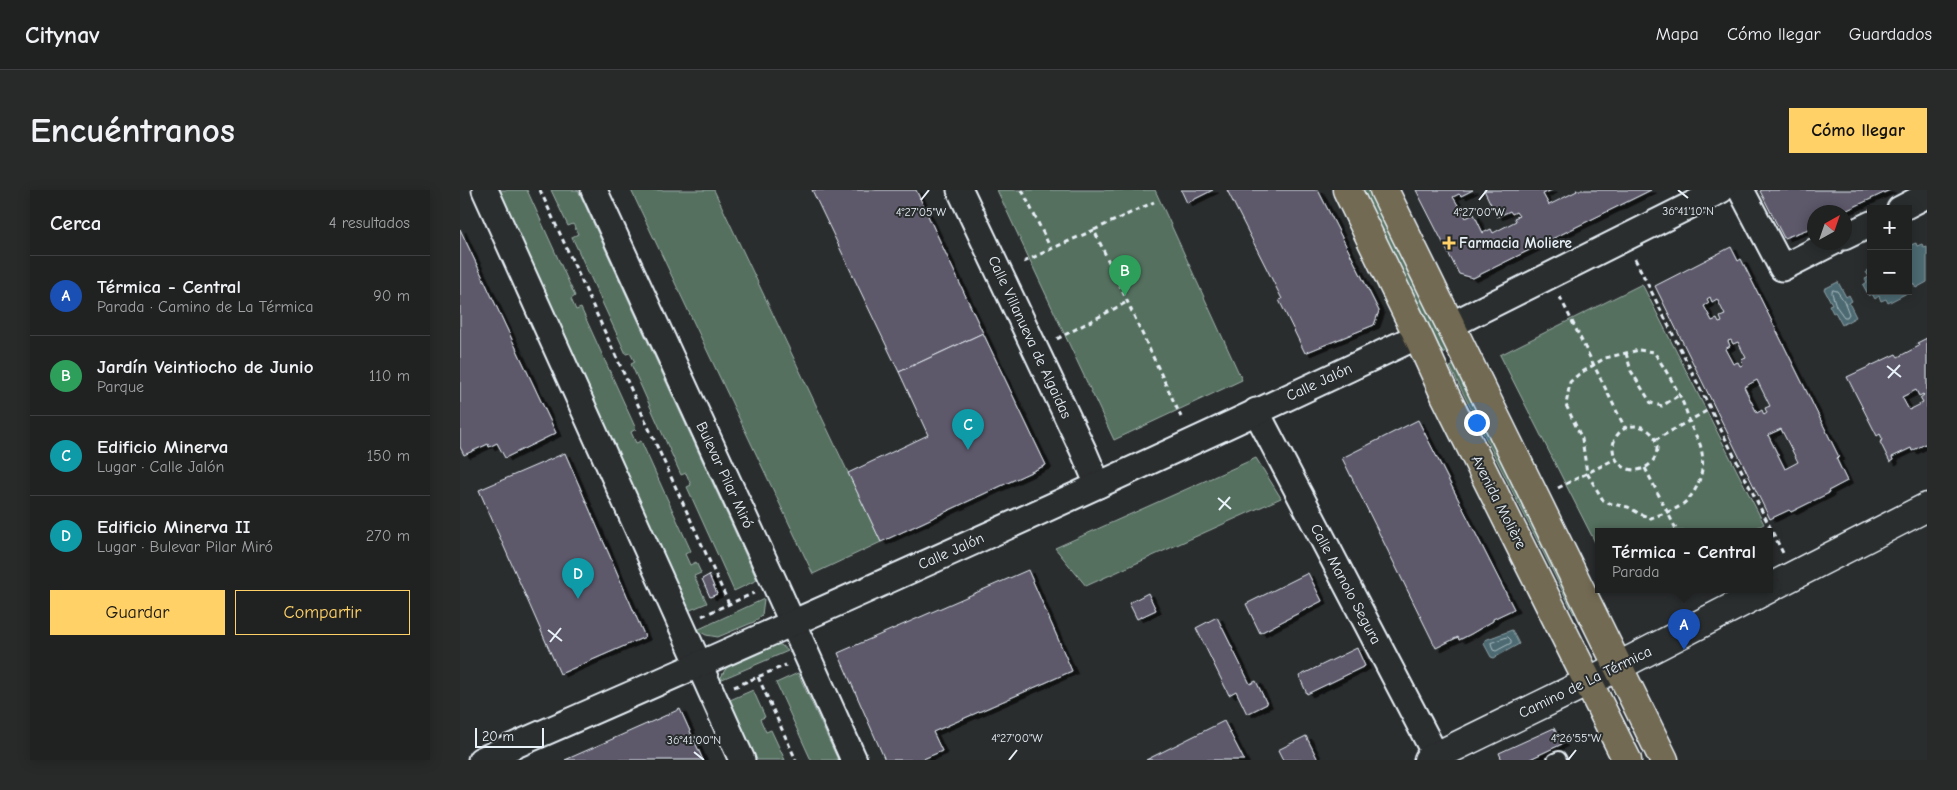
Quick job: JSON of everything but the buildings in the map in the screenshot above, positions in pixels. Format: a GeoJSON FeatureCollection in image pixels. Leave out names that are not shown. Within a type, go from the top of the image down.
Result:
{"type":"FeatureCollection","features":[{"type":"Feature","properties":{"kind":"main road","name":"Avenida Molière"},"geometry":{"type":"LineString","coordinates":[[1347,190],[1445,394],[1626,760]]}},
{"type":"Feature","properties":{"kind":"main road"},"geometry":{"type":"LineString","coordinates":[[1384,190],[1664,760]]}},
{"type":"Feature","properties":{"kind":"main road","name":"Camino de La Térmica"},"geometry":{"type":"LineString","coordinates":[[1773,587],[1927,507]]}},
{"type":"Feature","properties":{"kind":"main road","name":"Camino de La Térmica"},"geometry":{"type":"LineString","coordinates":[[1441,757],[1473,737],[1588,682],[1761,593]]}},
{"type":"Feature","properties":{"kind":"street"},"geometry":{"type":"LineString","coordinates":[[485,190],[701,664],[742,760]]}},
{"type":"Feature","properties":{"kind":"street","name":"Bulevar Pilar Miró"},"geometry":{"type":"LineString","coordinates":[[594,190],[854,760]]}},
{"type":"Feature","properties":{"kind":"street","name":"Calle Villanueva de Algaidas"},"geometry":{"type":"LineString","coordinates":[[960,190],[1098,485]]}},
{"type":"Feature","properties":{"kind":"street"},"geometry":{"type":"LineString","coordinates":[[1451,325],[1721,190]]}},
{"type":"Feature","properties":{"kind":"street"},"geometry":{"type":"LineString","coordinates":[[1741,190],[1782,268],[1817,250]]}},
{"type":"Feature","properties":{"kind":"street"},"geometry":{"type":"LineString","coordinates":[[1908,205],[1927,195]]}},
{"type":"Feature","properties":{"kind":"street"},"geometry":{"type":"LineString","coordinates":[[1852,233],[1867,226]]}},
{"type":"Feature","properties":{"kind":"street","name":"Calle Jalón"},"geometry":{"type":"LineString","coordinates":[[481,760],[701,664],[1098,485],[1418,336]]}},
{"type":"Feature","properties":{"kind":"street","name":"Calle Manolo Segura"},"geometry":{"type":"LineString","coordinates":[[1256,411],[1441,757]]}},
{"type":"Feature","properties":{"kind":"lane"},"geometry":{"type":"LineString","coordinates":[[1554,760],[1559,758],[1560,760]]}},
{"type":"Feature","properties":{"kind":"path"},"geometry":{"type":"LineString","coordinates":[[540,190],[730,604]]}},
{"type":"Feature","properties":{"kind":"path"},"geometry":{"type":"LineString","coordinates":[[1022,190],[1050,249]]}},
{"type":"Feature","properties":{"kind":"path"},"geometry":{"type":"LineString","coordinates":[[1024,262],[1154,202]]}},
{"type":"Feature","properties":{"kind":"path"},"geometry":{"type":"LineString","coordinates":[[1094,230],[1181,417]]}},
{"type":"Feature","properties":{"kind":"path"},"geometry":{"type":"LineString","coordinates":[[1625,238],[1770,528]]}},
{"type":"Feature","properties":{"kind":"path"},"geometry":{"type":"LineString","coordinates":[[1550,276],[1625,428]]}},
{"type":"Feature","properties":{"kind":"path"},"geometry":{"type":"LineString","coordinates":[[1036,349],[1127,302]]}},
{"type":"Feature","properties":{"kind":"path"},"geometry":{"type":"LineString","coordinates":[[1640,350],[1654,352],[1675,384],[1701,446],[1703,462],[1700,479],[1693,492],[1682,504],[1651,518],[1628,507],[1603,500],[1587,473],[1582,439],[1566,405],[1570,382],[1578,374],[1605,358],[1626,353],[1640,350]]}},
{"type":"Feature","properties":{"kind":"path"},"geometry":{"type":"LineString","coordinates":[[1626,353],[1631,370],[1651,403],[1662,406],[1679,395]]}},
{"type":"Feature","properties":{"kind":"path"},"geometry":{"type":"LineString","coordinates":[[1655,440],[1710,409]]}},
{"type":"Feature","properties":{"kind":"path"},"geometry":{"type":"LineString","coordinates":[[1639,427],[1652,434],[1655,440],[1656,456],[1645,468],[1637,471],[1628,470],[1615,459],[1614,441],[1625,428],[1639,427]]}},
{"type":"Feature","properties":{"kind":"path"},"geometry":{"type":"LineString","coordinates":[[1536,501],[1615,459]]}},
{"type":"Feature","properties":{"kind":"path"},"geometry":{"type":"LineString","coordinates":[[1645,468],[1675,528]]}},
{"type":"Feature","properties":{"kind":"path"},"geometry":{"type":"LineString","coordinates":[[1773,534],[1794,575]]}},
{"type":"Feature","properties":{"kind":"path"},"geometry":{"type":"LineString","coordinates":[[682,624],[775,584]]}},
{"type":"Feature","properties":{"kind":"path"},"geometry":{"type":"LineString","coordinates":[[714,696],[808,656]]}},
{"type":"Feature","properties":{"kind":"path"},"geometry":{"type":"LineString","coordinates":[[758,677],[796,760]]}},
{"type":"Feature","properties":{"kind":"green space"},"geometry":{"type":"Polygon","coordinates":[[[497,190],[527,190],[575,296],[571,299],[576,310],[581,308],[636,429],[631,432],[636,443],[641,441],[691,551],[685,554],[690,565],[696,562],[701,573],[694,576],[707,603],[688,611],[497,190]]]}},
{"type":"Feature","properties":{"kind":"green space"},"geometry":{"type":"Polygon","coordinates":[[[551,190],[578,190],[757,580],[734,591],[687,487],[691,485],[686,473],[681,475],[631,364],[635,362],[630,353],[626,354],[572,237],[578,234],[573,224],[568,226],[551,190]]]}},
{"type":"Feature","properties":{"kind":"green space"},"geometry":{"type":"Polygon","coordinates":[[[631,190],[714,190],[881,542],[813,574],[631,190]]]}},
{"type":"Feature","properties":{"kind":"green space"},"geometry":{"type":"Polygon","coordinates":[[[997,190],[1155,190],[1242,380],[1114,440],[997,190]]]}},
{"type":"Feature","properties":{"kind":"green space"},"geometry":{"type":"Polygon","coordinates":[[[1361,190],[1369,190],[1449,351],[1443,354],[1361,190]]]}},
{"type":"Feature","properties":{"kind":"green space"},"geometry":{"type":"Polygon","coordinates":[[[1642,284],[1764,524],[1756,528],[1595,528],[1595,542],[1500,355],[1642,284]]]}},
{"type":"Feature","properties":{"kind":"green space"},"geometry":{"type":"Polygon","coordinates":[[[1456,364],[1580,610],[1574,614],[1450,367],[1456,364]]]}},
{"type":"Feature","properties":{"kind":"green space"},"geometry":{"type":"Polygon","coordinates":[[[1256,458],[1281,498],[1086,586],[1055,548],[1256,458]]]}},
{"type":"Feature","properties":{"kind":"green space"},"geometry":{"type":"Polygon","coordinates":[[[764,599],[762,615],[754,622],[718,637],[706,635],[697,630],[764,599]]]}},
{"type":"Feature","properties":{"kind":"green space"},"geometry":{"type":"Polygon","coordinates":[[[769,644],[781,645],[788,651],[720,680],[728,666],[734,661],[746,653],[769,644]]]}},
{"type":"Feature","properties":{"kind":"green space"},"geometry":{"type":"Polygon","coordinates":[[[798,673],[838,760],[811,760],[776,683],[798,673]]]}},
{"type":"Feature","properties":{"kind":"green space"},"geometry":{"type":"Polygon","coordinates":[[[753,690],[765,717],[760,719],[766,732],[771,730],[785,760],[757,760],[730,700],[753,690]]]}},
{"type":"Feature","properties":{"kind":"water"},"geometry":{"type":"Polygon","coordinates":[[[1916,243],[1917,246],[1922,244],[1924,248],[1927,247],[1927,282],[1916,288],[1912,284],[1912,244],[1916,243]]]}},
{"type":"Feature","properties":{"kind":"water"},"geometry":{"type":"Polygon","coordinates":[[[1838,282],[1846,297],[1849,295],[1852,301],[1849,303],[1856,317],[1842,325],[1829,305],[1832,304],[1824,289],[1838,282]]]}},
{"type":"Feature","properties":{"kind":"water"},"geometry":{"type":"Polygon","coordinates":[[[1867,282],[1867,292],[1863,285],[1867,282]]]}},
{"type":"Feature","properties":{"kind":"water"},"geometry":{"type":"Polygon","coordinates":[[[1873,295],[1903,295],[1888,303],[1886,299],[1881,301],[1879,296],[1875,299],[1873,295]]]}},
{"type":"Feature","properties":{"kind":"water"},"geometry":{"type":"Polygon","coordinates":[[[1512,630],[1519,644],[1494,658],[1491,657],[1484,644],[1485,640],[1512,630]]]}},
{"type":"Feature","properties":{"kind":"place","name":"Farmacia Moliere"},"geometry":{"type":"Point","coordinates":[1449,243]}},
{"type":"Feature","properties":{"kind":"place","name":"Jardín Veintiocho de Junio"},"geometry":{"type":"Point","coordinates":[1125,296]}},
{"type":"Feature","properties":{"kind":"place","name":"Edificio Minerva"},"geometry":{"type":"Point","coordinates":[968,450]}},
{"type":"Feature","properties":{"kind":"place","name":"Edificio Minerva II"},"geometry":{"type":"Point","coordinates":[578,599]}},
{"type":"Feature","properties":{"kind":"place","name":"Térmica - Central"},"geometry":{"type":"Point","coordinates":[1684,650]}}]}
